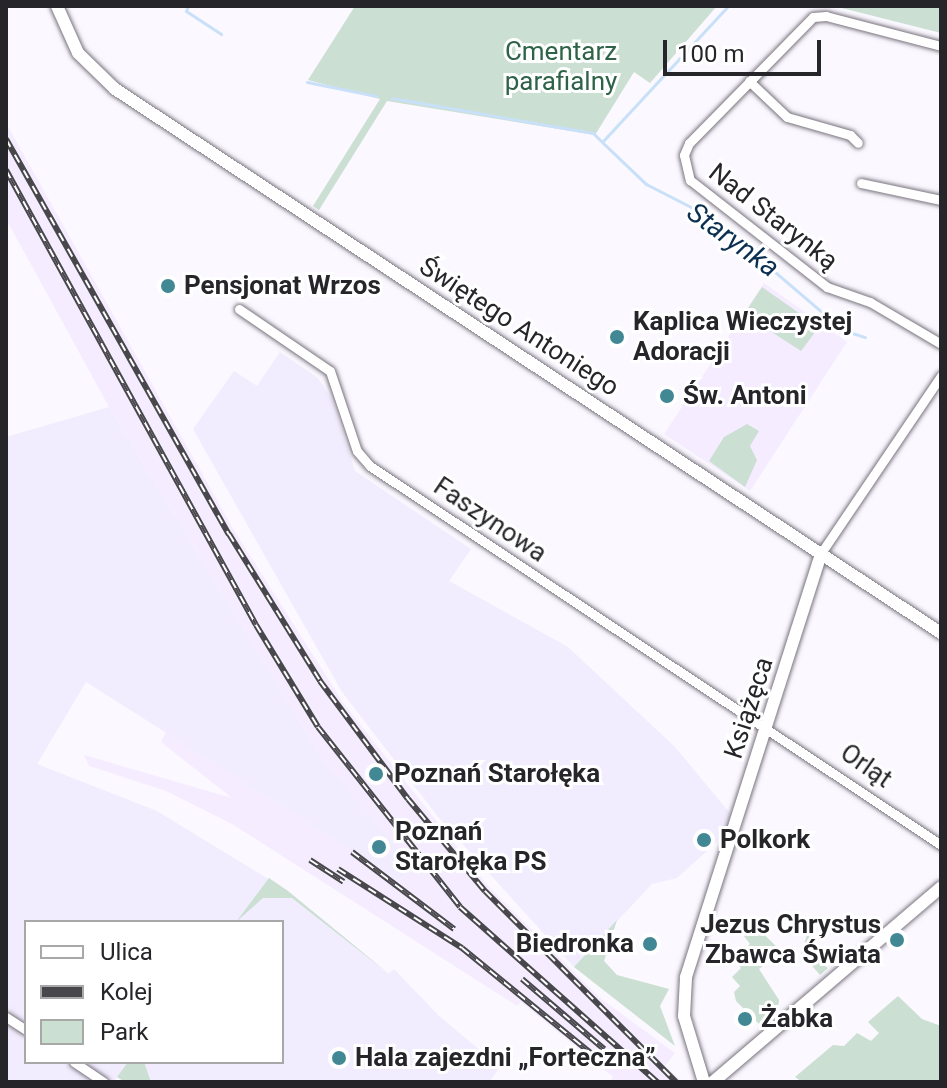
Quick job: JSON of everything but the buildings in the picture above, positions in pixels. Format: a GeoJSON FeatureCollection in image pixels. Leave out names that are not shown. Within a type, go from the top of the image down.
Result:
{"type":"FeatureCollection","features":[{"type":"Feature","properties":{"kind":"street","name":"Świętego Antoniego"},"geometry":{"type":"LineString","coordinates":[[57,6],[78,53],[129,98],[941,633]]}},
{"type":"Feature","properties":{"kind":"street","name":"Nad Starynką"},"geometry":{"type":"LineString","coordinates":[[941,46],[818,15],[686,147],[688,178],[827,287],[870,302],[941,344]]}},
{"type":"Feature","properties":{"kind":"street"},"geometry":{"type":"LineString","coordinates":[[749,81],[787,117],[850,135],[858,143]]}},
{"type":"Feature","properties":{"kind":"street"},"geometry":{"type":"LineString","coordinates":[[861,183],[941,200]]}},
{"type":"Feature","properties":{"kind":"street","name":"Faszynowa"},"geometry":{"type":"LineString","coordinates":[[239,309],[330,371],[357,451],[370,466],[766,726]]}},
{"type":"Feature","properties":{"kind":"street","name":"Książęca"},"geometry":{"type":"LineString","coordinates":[[704,1082],[684,1016],[686,977],[766,726],[824,555],[941,376]]}},
{"type":"Feature","properties":{"kind":"street","name":"Orląt"},"geometry":{"type":"LineString","coordinates":[[766,726],[941,845]]}},
{"type":"Feature","properties":{"kind":"street"},"geometry":{"type":"LineString","coordinates":[[713,1082],[941,887]]}},
{"type":"Feature","properties":{"kind":"street"},"geometry":{"type":"LineString","coordinates":[[6,1017],[24,1029]]}},
{"type":"Feature","properties":{"kind":"street"},"geometry":{"type":"LineString","coordinates":[[77,1064],[104,1082]]}},
{"type":"Feature","properties":{"kind":"shaded area"},"geometry":{"type":"Polygon","coordinates":[[[6,123],[232,527],[344,704],[488,886],[600,998],[675,1053],[665,1066],[683,1082],[609,1082],[613,1077],[521,1002],[517,1006],[232,824],[166,791],[89,766],[84,755],[232,798],[161,742],[166,732],[398,880],[413,870],[322,758],[109,407],[6,219],[6,123]]]}},
{"type":"Feature","properties":{"kind":"shaded area"},"geometry":{"type":"Polygon","coordinates":[[[764,283],[847,342],[750,491],[664,434],[764,283]]]}},
{"type":"Feature","properties":{"kind":"shaded area","name":"Polkork"},"geometry":{"type":"Polygon","coordinates":[[[280,352],[318,378],[333,401],[355,471],[471,549],[449,581],[568,647],[675,747],[734,818],[717,842],[677,878],[652,884],[574,967],[439,818],[342,692],[193,429],[234,371],[257,386],[280,352]]]}},
{"type":"Feature","properties":{"kind":"shaded area"},"geometry":{"type":"Polygon","coordinates":[[[109,407],[322,758],[414,869],[398,880],[86,682],[37,764],[157,811],[288,891],[388,974],[394,969],[438,1015],[500,1067],[489,1082],[141,1082],[123,1070],[113,1082],[6,1082],[6,437],[109,407]]]}},
{"type":"Feature","properties":{"kind":"green space","name":"Cmentarz parafialny"},"geometry":{"type":"Polygon","coordinates":[[[355,6],[717,6],[650,83],[634,72],[595,135],[387,101],[319,210],[313,206],[380,99],[308,80],[355,6]]]}},
{"type":"Feature","properties":{"kind":"green space"},"geometry":{"type":"Polygon","coordinates":[[[834,6],[941,6],[941,33],[834,6]]]}},
{"type":"Feature","properties":{"kind":"green space"},"geometry":{"type":"Polygon","coordinates":[[[762,287],[819,327],[801,351],[744,314],[762,287]]]}},
{"type":"Feature","properties":{"kind":"green space"},"geometry":{"type":"Polygon","coordinates":[[[747,424],[759,431],[750,446],[757,460],[745,487],[709,461],[724,437],[747,424]]]}},
{"type":"Feature","properties":{"kind":"green space"},"geometry":{"type":"Polygon","coordinates":[[[269,878],[389,974],[292,898],[263,898],[238,920],[269,878]]]}},
{"type":"Feature","properties":{"kind":"green space"},"geometry":{"type":"Polygon","coordinates":[[[745,916],[781,951],[759,969],[779,1000],[778,1010],[759,1024],[736,1001],[734,992],[740,986],[732,977],[741,968],[736,962],[739,954],[750,944],[744,936],[751,930],[741,920],[745,916]]]}},
{"type":"Feature","properties":{"kind":"green space"},"geometry":{"type":"Polygon","coordinates":[[[617,920],[604,961],[617,975],[669,989],[660,1006],[675,1046],[574,967],[617,920]]]}},
{"type":"Feature","properties":{"kind":"green space"},"geometry":{"type":"Polygon","coordinates":[[[808,932],[816,938],[811,949],[819,955],[829,946],[834,951],[829,967],[822,956],[818,961],[828,968],[820,975],[801,953],[808,932]]]}},
{"type":"Feature","properties":{"kind":"green space"},"geometry":{"type":"Polygon","coordinates":[[[898,996],[922,1019],[941,1026],[941,1082],[802,1082],[795,1077],[833,1045],[844,1046],[857,1033],[871,1041],[879,1033],[868,1022],[898,996]]]}},
{"type":"Feature","properties":{"kind":"green space"},"geometry":{"type":"Polygon","coordinates":[[[127,1064],[145,1064],[151,1082],[125,1082],[117,1077],[127,1064]]]}},
{"type":"Feature","properties":{"kind":"waterway","name":"Starynka"},"geometry":{"type":"LineString","coordinates":[[188,6],[186,11],[221,34]]}},
{"type":"Feature","properties":{"kind":"waterway","name":"Starynka"},"geometry":{"type":"LineString","coordinates":[[728,6],[602,142],[646,184],[691,207],[748,249],[843,330],[865,337]]}},
{"type":"Feature","properties":{"kind":"waterway","name":"Starynka"},"geometry":{"type":"LineString","coordinates":[[307,82],[377,96]]}},
{"type":"Feature","properties":{"kind":"waterway","name":"Starynka"},"geometry":{"type":"LineString","coordinates":[[392,98],[593,133],[601,141]]}},
{"type":"Feature","properties":{"kind":"railway"},"geometry":{"type":"LineString","coordinates":[[6,139],[229,534],[320,681],[408,799],[485,891],[676,1082]]}},
{"type":"Feature","properties":{"kind":"railway"},"geometry":{"type":"LineString","coordinates":[[6,170],[256,625],[318,727],[460,907],[657,1082]]}},
{"type":"Feature","properties":{"kind":"railway"},"geometry":{"type":"LineString","coordinates":[[352,852],[454,929]]}},
{"type":"Feature","properties":{"kind":"railway"},"geometry":{"type":"LineString","coordinates":[[310,860],[344,882]]}},
{"type":"Feature","properties":{"kind":"railway"},"geometry":{"type":"LineString","coordinates":[[338,869],[462,948],[598,1059]]}},
{"type":"Feature","properties":{"kind":"railway"},"geometry":{"type":"LineString","coordinates":[[522,979],[604,1049]]}},
{"type":"Feature","properties":{"kind":"place","name":"Pensjonat Wrzos"},"geometry":{"type":"Point","coordinates":[168,286]}},
{"type":"Feature","properties":{"kind":"place","name":"Kaplica Wieczystej Adoracji"},"geometry":{"type":"Point","coordinates":[617,337]}},
{"type":"Feature","properties":{"kind":"place","name":"Św. Antoni"},"geometry":{"type":"Point","coordinates":[667,396]}},
{"type":"Feature","properties":{"kind":"place","name":"Poznań Starołęka"},"geometry":{"type":"Point","coordinates":[376,774]}},
{"type":"Feature","properties":{"kind":"place","name":"Polkork"},"geometry":{"type":"Point","coordinates":[704,840]}},
{"type":"Feature","properties":{"kind":"place","name":"Poznań Starołęka PS"},"geometry":{"type":"Point","coordinates":[379,847]}},
{"type":"Feature","properties":{"kind":"place","name":"Jezus Chrystus Zbawca Świata"},"geometry":{"type":"Point","coordinates":[897,940]}},
{"type":"Feature","properties":{"kind":"place","name":"Biedronka"},"geometry":{"type":"Point","coordinates":[650,944]}},
{"type":"Feature","properties":{"kind":"place","name":"Żabka"},"geometry":{"type":"Point","coordinates":[745,1019]}},
{"type":"Feature","properties":{"kind":"place","name":"Hala zajezdni „Forteczna”"},"geometry":{"type":"Point","coordinates":[339,1058]}}]}
